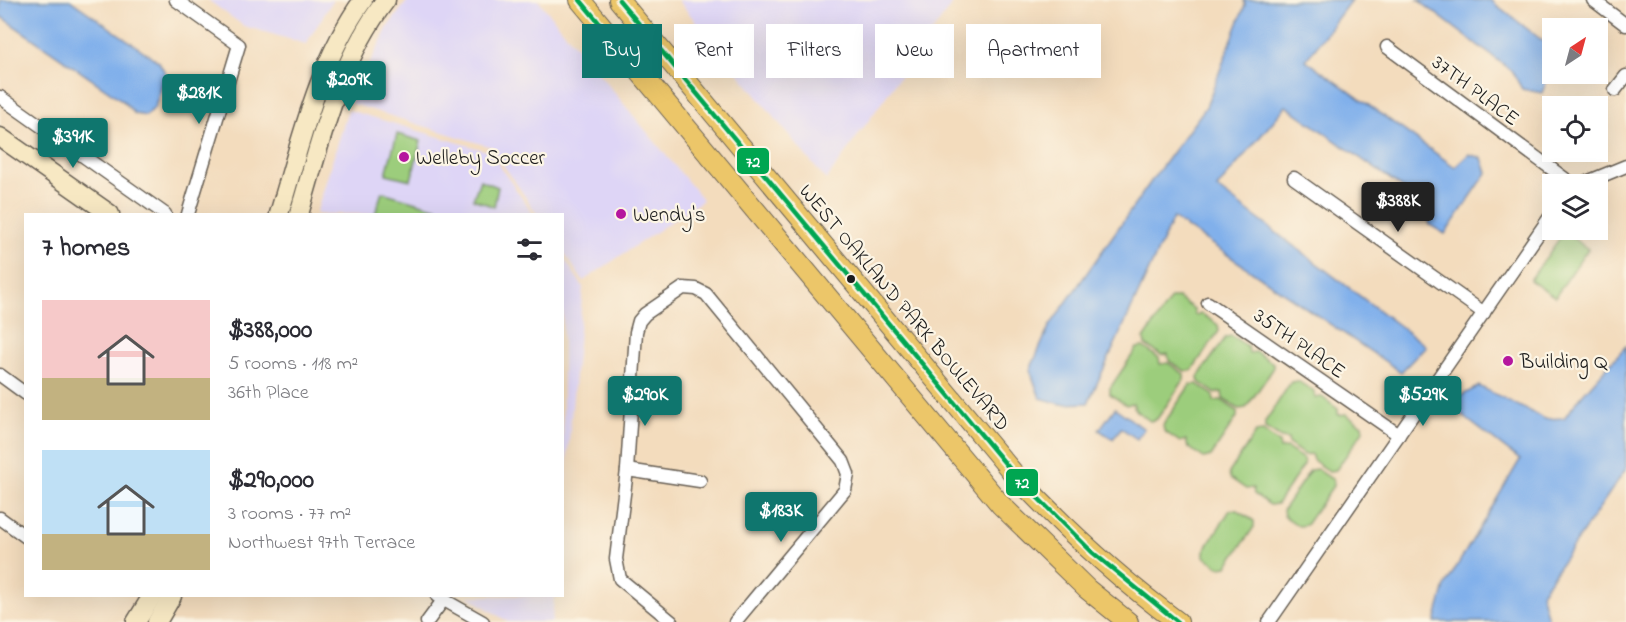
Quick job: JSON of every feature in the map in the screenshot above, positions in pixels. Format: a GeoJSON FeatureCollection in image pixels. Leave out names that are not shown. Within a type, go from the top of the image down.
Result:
{"type":"FeatureCollection","features":[{"type":"Feature","properties":{"kind":"main road"},"geometry":{"type":"LineString","coordinates":[[279,213],[320,83],[338,40],[363,0]]}},
{"type":"Feature","properties":{"kind":"main road"},"geometry":{"type":"LineString","coordinates":[[299,213],[336,93],[355,49],[368,25],[386,0]]}},
{"type":"Feature","properties":{"kind":"main road"},"geometry":{"type":"LineString","coordinates":[[580,0],[1001,505],[1079,582],[1128,622]]}},
{"type":"Feature","properties":{"kind":"main road","name":"WEST OAKLAND PARK BOULEVARD"},"geometry":{"type":"LineString","coordinates":[[619,0],[1014,474],[1078,539],[1121,578],[1178,622]]}},
{"type":"Feature","properties":{"kind":"main road"},"geometry":{"type":"LineString","coordinates":[[1,140],[98,211]]}},
{"type":"Feature","properties":{"kind":"main road"},"geometry":{"type":"LineString","coordinates":[[136,622],[151,597]]}},
{"type":"Feature","properties":{"kind":"main road"},"geometry":{"type":"LineString","coordinates":[[157,622],[171,597]]}},
{"type":"Feature","properties":{"kind":"street"},"geometry":{"type":"LineString","coordinates":[[176,0],[239,45],[188,213]]}},
{"type":"Feature","properties":{"kind":"street"},"geometry":{"type":"LineString","coordinates":[[1593,0],[1626,25]]}},
{"type":"Feature","properties":{"kind":"street","name":"37TH PLACE"},"geometry":{"type":"LineString","coordinates":[[1387,47],[1558,174]]}},
{"type":"Feature","properties":{"kind":"street"},"geometry":{"type":"LineString","coordinates":[[1615,90],[1626,76]]}},
{"type":"Feature","properties":{"kind":"street"},"geometry":{"type":"LineString","coordinates":[[0,97],[164,213]]}},
{"type":"Feature","properties":{"kind":"street"},"geometry":{"type":"LineString","coordinates":[[1606,174],[1626,166]]}},
{"type":"Feature","properties":{"kind":"street"},"geometry":{"type":"LineString","coordinates":[[1294,178],[1484,313]]}},
{"type":"Feature","properties":{"kind":"street"},"geometry":{"type":"LineString","coordinates":[[1269,622],[1542,229]]}},
{"type":"Feature","properties":{"kind":"street"},"geometry":{"type":"LineString","coordinates":[[672,622],[620,579],[616,559],[627,470],[636,332],[639,321],[645,314],[683,288],[696,289],[706,294],[843,461],[848,474],[845,490],[735,622]]}},
{"type":"Feature","properties":{"kind":"street","name":"35TH PLACE"},"geometry":{"type":"LineString","coordinates":[[1208,303],[1399,435]]}},
{"type":"Feature","properties":{"kind":"street"},"geometry":{"type":"LineString","coordinates":[[0,375],[24,393]]}},
{"type":"Feature","properties":{"kind":"street"},"geometry":{"type":"LineString","coordinates":[[627,470],[700,481]]}},
{"type":"Feature","properties":{"kind":"street"},"geometry":{"type":"LineString","coordinates":[[0,518],[24,536]]}},
{"type":"Feature","properties":{"kind":"street"},"geometry":{"type":"LineString","coordinates":[[428,622],[441,597],[483,622]]}},
{"type":"Feature","properties":{"kind":"shaded area"},"geometry":{"type":"Polygon","coordinates":[[[208,0],[333,0],[306,44],[244,26],[208,0]]]}},
{"type":"Feature","properties":{"kind":"shaded area"},"geometry":{"type":"Polygon","coordinates":[[[408,0],[538,0],[582,53],[582,78],[602,78],[703,200],[583,281],[564,252],[564,213],[536,213],[491,147],[350,103],[389,25],[408,0]]]}},
{"type":"Feature","properties":{"kind":"shaded area"},"geometry":{"type":"Polygon","coordinates":[[[678,0],[955,0],[938,24],[875,24],[875,78],[899,78],[826,180],[742,78],[754,78],[754,24],[698,24],[678,0]]]}},
{"type":"Feature","properties":{"kind":"shaded area"},"geometry":{"type":"Polygon","coordinates":[[[348,110],[490,152],[532,213],[316,213],[348,110]]]}},
{"type":"Feature","properties":{"kind":"shaded area"},"geometry":{"type":"Polygon","coordinates":[[[564,258],[583,287],[564,495],[564,258]]]}},
{"type":"Feature","properties":{"kind":"shaded area"},"geometry":{"type":"Polygon","coordinates":[[[470,597],[554,597],[552,622],[508,622],[470,597]]]}},
{"type":"Feature","properties":{"kind":"green space","name":"Welleby Soccer"},"geometry":{"type":"Polygon","coordinates":[[[397,134],[421,141],[411,180],[386,174],[397,134]]]}},
{"type":"Feature","properties":{"kind":"green space"},"geometry":{"type":"Polygon","coordinates":[[[480,180],[498,187],[494,207],[473,199],[480,180]]]}},
{"type":"Feature","properties":{"kind":"green space","name":"Welleby Soccer"},"geometry":{"type":"Polygon","coordinates":[[[382,192],[444,210],[443,213],[375,213],[382,192]]]}},
{"type":"Feature","properties":{"kind":"green space"},"geometry":{"type":"Polygon","coordinates":[[[1558,240],[1575,240],[1588,249],[1555,297],[1530,280],[1558,240]]]}},
{"type":"Feature","properties":{"kind":"green space"},"geometry":{"type":"Polygon","coordinates":[[[1171,298],[1178,298],[1194,309],[1195,315],[1202,314],[1218,325],[1219,331],[1192,370],[1185,371],[1169,361],[1168,354],[1161,355],[1145,345],[1144,339],[1171,298]]]}},
{"type":"Feature","properties":{"kind":"green space"},"geometry":{"type":"Polygon","coordinates":[[[1232,336],[1248,347],[1249,353],[1256,352],[1273,363],[1273,369],[1246,408],[1239,409],[1223,399],[1222,392],[1215,393],[1199,382],[1198,377],[1226,337],[1232,336]]]}},
{"type":"Feature","properties":{"kind":"green space"},"geometry":{"type":"Polygon","coordinates":[[[1143,347],[1159,358],[1160,364],[1168,363],[1184,374],[1184,380],[1157,419],[1150,421],[1135,410],[1133,403],[1126,405],[1110,394],[1110,388],[1137,348],[1143,347]]]}},
{"type":"Feature","properties":{"kind":"green space"},"geometry":{"type":"Polygon","coordinates":[[[1298,381],[1314,392],[1315,398],[1322,397],[1338,409],[1338,415],[1346,414],[1362,425],[1363,431],[1336,470],[1329,471],[1313,460],[1311,454],[1304,455],[1289,444],[1288,439],[1281,438],[1265,428],[1265,422],[1291,382],[1298,381]]]}},
{"type":"Feature","properties":{"kind":"green space"},"geometry":{"type":"Polygon","coordinates":[[[1197,384],[1213,395],[1214,401],[1221,400],[1237,411],[1237,417],[1211,456],[1204,458],[1188,447],[1186,440],[1180,442],[1164,431],[1163,425],[1190,385],[1197,384]]]}},
{"type":"Feature","properties":{"kind":"green space"},"geometry":{"type":"Polygon","coordinates":[[[1263,431],[1279,443],[1280,449],[1287,448],[1303,459],[1304,465],[1277,504],[1270,505],[1254,494],[1253,488],[1246,489],[1230,478],[1229,473],[1256,432],[1263,431]]]}},
{"type":"Feature","properties":{"kind":"green space"},"geometry":{"type":"Polygon","coordinates":[[[1317,469],[1333,480],[1333,486],[1306,525],[1299,526],[1284,516],[1283,510],[1310,470],[1317,469]]]}},
{"type":"Feature","properties":{"kind":"green space"},"geometry":{"type":"Polygon","coordinates":[[[1230,510],[1237,510],[1254,521],[1254,527],[1227,566],[1220,567],[1204,556],[1204,551],[1230,510]]]}},
{"type":"Feature","properties":{"kind":"water"},"geometry":{"type":"Polygon","coordinates":[[[0,0],[70,0],[159,62],[166,74],[155,107],[146,116],[135,114],[123,101],[0,16],[0,0]]]}},
{"type":"Feature","properties":{"kind":"water"},"geometry":{"type":"Polygon","coordinates":[[[1244,0],[1351,0],[1306,60],[1455,167],[1469,154],[1482,158],[1487,173],[1445,234],[1430,225],[1424,203],[1286,106],[1217,188],[1426,346],[1401,372],[1173,218],[1088,403],[1061,404],[1040,398],[1030,370],[1049,327],[1206,107],[1245,5],[1244,0]]]}},
{"type":"Feature","properties":{"kind":"water"},"geometry":{"type":"Polygon","coordinates":[[[1418,0],[1490,0],[1542,40],[1542,84],[1546,84],[1542,93],[1522,89],[1512,71],[1418,0]]]}},
{"type":"Feature","properties":{"kind":"water"},"geometry":{"type":"Polygon","coordinates":[[[1626,346],[1626,469],[1541,593],[1549,622],[1435,622],[1445,586],[1520,460],[1459,413],[1459,397],[1479,386],[1545,419],[1564,418],[1626,346]]]}},
{"type":"Feature","properties":{"kind":"water"},"geometry":{"type":"Polygon","coordinates":[[[1115,408],[1144,429],[1137,439],[1121,428],[1113,439],[1099,430],[1115,408]]]}},
{"type":"Feature","properties":{"kind":"transit line","name":"72"},"geometry":{"type":"LineString","coordinates":[[580,0],[600,24]]}},
{"type":"Feature","properties":{"kind":"transit line","name":"72"},"geometry":{"type":"LineString","coordinates":[[619,0],[1014,474],[1092,552],[1178,622]]}},
{"type":"Feature","properties":{"kind":"place","name":"Welleby Soccer"},"geometry":{"type":"Point","coordinates":[404,157]}},
{"type":"Feature","properties":{"kind":"place","name":"Wendy's"},"geometry":{"type":"Point","coordinates":[621,214]}},
{"type":"Feature","properties":{"kind":"place","name":"Building Q"},"geometry":{"type":"Point","coordinates":[1508,361]}}]}
